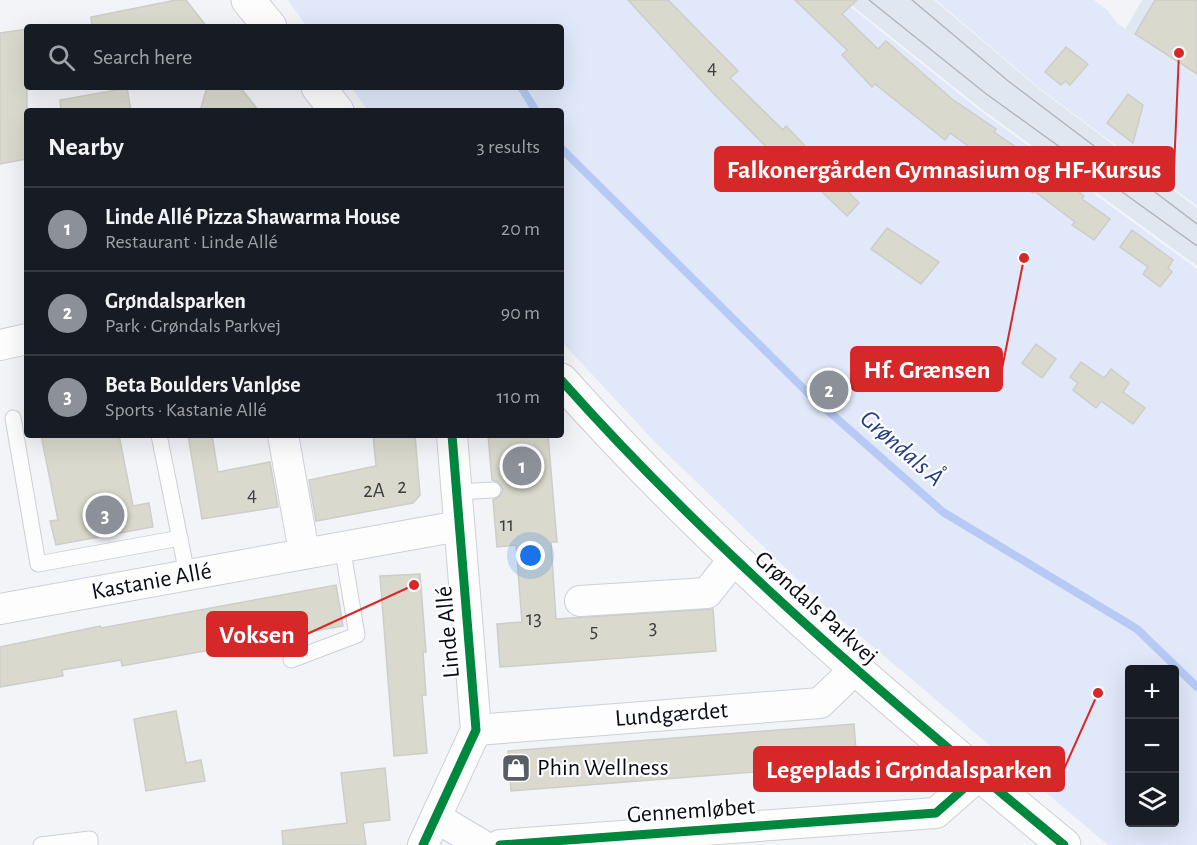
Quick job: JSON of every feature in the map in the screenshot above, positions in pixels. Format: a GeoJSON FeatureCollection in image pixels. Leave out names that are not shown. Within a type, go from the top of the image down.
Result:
{"type":"FeatureCollection","features":[{"type":"Feature","properties":{"kind":"main road"},"geometry":{"type":"LineString","coordinates":[[248,0],[268,24]]}},
{"type":"Feature","properties":{"kind":"main road"},"geometry":{"type":"LineString","coordinates":[[320,90],[335,108]]}},
{"type":"Feature","properties":{"kind":"main road","name":"Grøndals Parkvej"},"geometry":{"type":"LineString","coordinates":[[564,383],[609,434],[734,559],[854,670],[1064,845]]}},
{"type":"Feature","properties":{"kind":"street"},"geometry":{"type":"LineString","coordinates":[[0,345],[24,340]]}},
{"type":"Feature","properties":{"kind":"street"},"geometry":{"type":"LineString","coordinates":[[284,438],[304,552]]}},
{"type":"Feature","properties":{"kind":"street","name":"Linde Allé"},"geometry":{"type":"LineString","coordinates":[[423,845],[476,730],[452,438]]}},
{"type":"Feature","properties":{"kind":"street","name":"Kastanie Allé"},"geometry":{"type":"LineString","coordinates":[[0,609],[304,552],[459,526]]}},
{"type":"Feature","properties":{"kind":"street"},"geometry":{"type":"LineString","coordinates":[[580,601],[706,593],[734,559]]}},
{"type":"Feature","properties":{"kind":"street","name":"Lundgærdet"},"geometry":{"type":"LineString","coordinates":[[476,730],[820,703],[854,670]]}},
{"type":"Feature","properties":{"kind":"street","name":"Gennemløbet"},"geometry":{"type":"LineString","coordinates":[[500,845],[936,813],[979,776]]}},
{"type":"Feature","properties":{"kind":"street"},"geometry":{"type":"LineString","coordinates":[[437,818],[482,845]]}},
{"type":"Feature","properties":{"kind":"lane"},"geometry":{"type":"LineString","coordinates":[[13,418],[38,564],[180,537]]}},
{"type":"Feature","properties":{"kind":"lane"},"geometry":{"type":"LineString","coordinates":[[160,438],[187,574]]}},
{"type":"Feature","properties":{"kind":"lane"},"geometry":{"type":"LineString","coordinates":[[456,492],[493,490]]}},
{"type":"Feature","properties":{"kind":"lane"},"geometry":{"type":"LineString","coordinates":[[291,660],[357,634],[342,546]]}},
{"type":"Feature","properties":{"kind":"lane"},"geometry":{"type":"LineString","coordinates":[[41,845],[90,839],[90,845]]}},
{"type":"Feature","properties":{"kind":"shaded area"},"geometry":{"type":"Polygon","coordinates":[[[288,0],[842,0],[978,109],[1197,269],[1197,845],[1108,845],[826,607],[653,440],[564,344],[564,108],[366,108],[353,90],[564,90],[564,24],[305,24],[288,0]]]}},
{"type":"Feature","properties":{"kind":"shaded area"},"geometry":{"type":"Polygon","coordinates":[[[845,0],[934,0],[1038,88],[1197,208],[1197,266],[980,108],[845,0]]]}},
{"type":"Feature","properties":{"kind":"shaded area"},"geometry":{"type":"Polygon","coordinates":[[[936,0],[1094,0],[1107,10],[1118,24],[1197,77],[1197,206],[1038,87],[936,0]]]}},
{"type":"Feature","properties":{"kind":"shaded area"},"geometry":{"type":"Polygon","coordinates":[[[1142,0],[1197,0],[1197,76],[1125,30],[1142,0]]]}},
{"type":"Feature","properties":{"kind":"building"},"geometry":{"type":"Polygon","coordinates":[[[186,0],[205,24],[92,24],[91,17],[186,0]]]}},
{"type":"Feature","properties":{"kind":"building"},"geometry":{"type":"Polygon","coordinates":[[[628,0],[668,0],[738,71],[730,78],[783,130],[786,126],[859,203],[847,216],[792,163],[787,168],[714,94],[628,0]]]}},
{"type":"Feature","properties":{"kind":"building"},"geometry":{"type":"Polygon","coordinates":[[[795,0],[857,0],[842,14],[878,49],[886,41],[952,99],[996,129],[994,132],[1051,171],[1084,196],[1082,199],[1110,219],[1094,240],[1072,225],[1075,222],[1034,191],[1033,193],[950,133],[945,140],[875,84],[872,87],[842,55],[847,50],[795,0]]]}},
{"type":"Feature","properties":{"kind":"building"},"geometry":{"type":"Polygon","coordinates":[[[1155,0],[1197,0],[1197,74],[1135,34],[1155,0]]]}},
{"type":"Feature","properties":{"kind":"building"},"geometry":{"type":"Polygon","coordinates":[[[24,29],[24,90],[27,90],[27,108],[24,108],[24,160],[0,164],[0,33],[24,29]]]}},
{"type":"Feature","properties":{"kind":"building"},"geometry":{"type":"Polygon","coordinates":[[[1066,47],[1088,64],[1070,85],[1065,81],[1061,85],[1045,72],[1066,47]]]}},
{"type":"Feature","properties":{"kind":"building"},"geometry":{"type":"Polygon","coordinates":[[[127,90],[130,108],[61,108],[60,100],[127,90]]]}},
{"type":"Feature","properties":{"kind":"building"},"geometry":{"type":"Polygon","coordinates":[[[206,90],[242,90],[257,108],[201,108],[206,90]]]}},
{"type":"Feature","properties":{"kind":"building"},"geometry":{"type":"Polygon","coordinates":[[[1128,94],[1143,105],[1133,143],[1107,123],[1128,94]]]}},
{"type":"Feature","properties":{"kind":"building"},"geometry":{"type":"Polygon","coordinates":[[[887,228],[939,262],[921,284],[871,249],[887,228]]]}},
{"type":"Feature","properties":{"kind":"building"},"geometry":{"type":"Polygon","coordinates":[[[1132,230],[1173,260],[1168,268],[1172,272],[1160,287],[1143,274],[1148,267],[1120,247],[1132,230]]]}},
{"type":"Feature","properties":{"kind":"building"},"geometry":{"type":"Polygon","coordinates":[[[1036,344],[1056,359],[1042,378],[1022,363],[1036,344]]]}},
{"type":"Feature","properties":{"kind":"building"},"geometry":{"type":"Polygon","coordinates":[[[1081,362],[1104,378],[1111,369],[1129,383],[1123,392],[1145,408],[1133,424],[1101,401],[1096,408],[1073,390],[1078,383],[1070,377],[1081,362]]]}},
{"type":"Feature","properties":{"kind":"building"},"geometry":{"type":"Polygon","coordinates":[[[42,438],[120,438],[133,506],[149,503],[153,527],[56,545],[50,521],[58,520],[42,438]]]}},
{"type":"Feature","properties":{"kind":"building"},"geometry":{"type":"Polygon","coordinates":[[[188,438],[212,438],[218,472],[270,462],[278,507],[202,519],[188,438]]]}},
{"type":"Feature","properties":{"kind":"building"},"geometry":{"type":"Polygon","coordinates":[[[373,438],[415,438],[420,495],[413,503],[316,521],[309,480],[376,466],[373,438]]]}},
{"type":"Feature","properties":{"kind":"building"},"geometry":{"type":"Polygon","coordinates":[[[488,438],[548,438],[557,542],[551,542],[556,619],[713,609],[716,651],[500,667],[497,624],[522,622],[516,545],[497,547],[493,500],[501,495],[503,489],[498,482],[492,480],[488,438]]]}},
{"type":"Feature","properties":{"kind":"building"},"geometry":{"type":"Polygon","coordinates":[[[420,574],[426,652],[423,652],[426,695],[422,695],[427,753],[394,756],[380,576],[420,574]]]}},
{"type":"Feature","properties":{"kind":"building"},"geometry":{"type":"Polygon","coordinates":[[[336,585],[343,626],[122,666],[121,660],[62,670],[63,676],[0,687],[0,647],[100,626],[101,628],[336,585]]]}},
{"type":"Feature","properties":{"kind":"building"},"geometry":{"type":"Polygon","coordinates":[[[176,711],[186,763],[201,760],[205,781],[146,791],[134,719],[176,711]]]}},
{"type":"Feature","properties":{"kind":"building"},"geometry":{"type":"Polygon","coordinates":[[[854,724],[857,764],[511,791],[508,751],[854,724]]]}},
{"type":"Feature","properties":{"kind":"building"},"geometry":{"type":"Polygon","coordinates":[[[385,768],[390,820],[363,823],[366,845],[283,845],[282,831],[347,823],[341,773],[385,768]]]}},
{"type":"Feature","properties":{"kind":"waterway","name":"Grøndals Å"},"geometry":{"type":"LineString","coordinates":[[523,90],[534,108]]}},
{"type":"Feature","properties":{"kind":"waterway","name":"Grøndals Å"},"geometry":{"type":"LineString","coordinates":[[564,151],[810,395],[943,512],[1137,629],[1197,687]]}},
{"type":"Feature","properties":{"kind":"tram line"},"geometry":{"type":"LineString","coordinates":[[869,0],[985,93],[1197,246]]}},
{"type":"Feature","properties":{"kind":"tram line"},"geometry":{"type":"LineString","coordinates":[[912,0],[1007,80],[1197,224]]}},
{"type":"Feature","properties":{"kind":"cycle path"},"geometry":{"type":"LineString","coordinates":[[564,383],[619,443],[740,564],[867,679],[1064,845]]}},
{"type":"Feature","properties":{"kind":"cycle path"},"geometry":{"type":"LineString","coordinates":[[423,845],[476,730],[452,438]]}},
{"type":"Feature","properties":{"kind":"cycle path"},"geometry":{"type":"LineString","coordinates":[[500,845],[936,813],[979,775]]}},
{"type":"Feature","properties":{"kind":"place","name":"Falkonergården Gymnasium og HF-Kursus"},"geometry":{"type":"Point","coordinates":[1179,53]}},
{"type":"Feature","properties":{"kind":"place","name":"Hf. Grænsen"},"geometry":{"type":"Point","coordinates":[1024,258]}},
{"type":"Feature","properties":{"kind":"place","name":"Grøndalsparken"},"geometry":{"type":"Point","coordinates":[829,390]}},
{"type":"Feature","properties":{"kind":"place","name":"Linde Allé Pizza Shawarma House"},"geometry":{"type":"Point","coordinates":[522,466]}},
{"type":"Feature","properties":{"kind":"place","name":"Beta Boulders Vanløse"},"geometry":{"type":"Point","coordinates":[105,515]}},
{"type":"Feature","properties":{"kind":"place","name":"Voksen"},"geometry":{"type":"Point","coordinates":[414,585]}},
{"type":"Feature","properties":{"kind":"place","name":"Legeplads i Grøndalsparken"},"geometry":{"type":"Point","coordinates":[1098,693]}},
{"type":"Feature","properties":{"kind":"place","name":"Phin Wellness"},"geometry":{"type":"Point","coordinates":[516,768]}}]}
